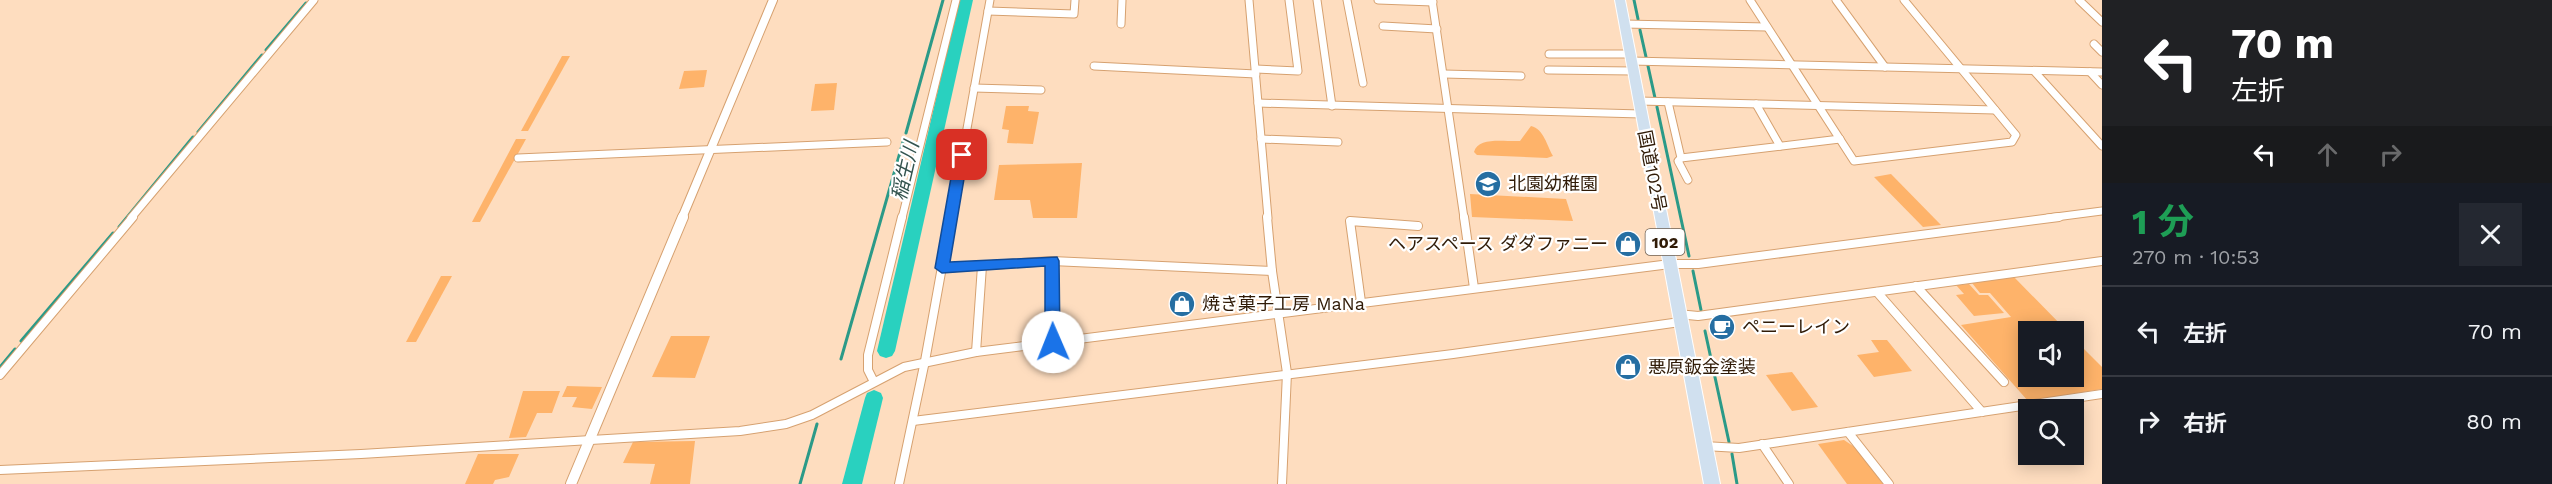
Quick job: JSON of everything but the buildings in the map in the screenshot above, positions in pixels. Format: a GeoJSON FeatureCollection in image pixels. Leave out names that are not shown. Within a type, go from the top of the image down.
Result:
{"type":"FeatureCollection","features":[{"type":"Feature","properties":{"kind":"highway","name":"国道102号"},"geometry":{"type":"LineString","coordinates":[[1620,0],[1712,484]]}},
{"type":"Feature","properties":{"kind":"street"},"geometry":{"type":"LineString","coordinates":[[0,375],[314,0]]}},
{"type":"Feature","properties":{"kind":"street"},"geometry":{"type":"LineString","coordinates":[[572,484],[773,0]]}},
{"type":"Feature","properties":{"kind":"street"},"geometry":{"type":"LineString","coordinates":[[874,382],[868,370],[868,355],[956,0]]}},
{"type":"Feature","properties":{"kind":"street"},"geometry":{"type":"LineString","coordinates":[[899,484],[925,361],[990,0]]}},
{"type":"Feature","properties":{"kind":"street"},"geometry":{"type":"LineString","coordinates":[[988,10],[1074,14],[1075,0]]}},
{"type":"Feature","properties":{"kind":"street"},"geometry":{"type":"LineString","coordinates":[[1121,24],[1122,0]]}},
{"type":"Feature","properties":{"kind":"street"},"geometry":{"type":"LineString","coordinates":[[1249,0],[1272,271],[1287,373],[1282,484]]}},
{"type":"Feature","properties":{"kind":"street"},"geometry":{"type":"LineString","coordinates":[[1094,66],[1256,72],[1298,70],[1289,0]]}},
{"type":"Feature","properties":{"kind":"street"},"geometry":{"type":"LineString","coordinates":[[1317,0],[1332,106]]}},
{"type":"Feature","properties":{"kind":"street"},"geometry":{"type":"LineString","coordinates":[[1347,0],[1363,83]]}},
{"type":"Feature","properties":{"kind":"street"},"geometry":{"type":"LineString","coordinates":[[1378,0],[1433,1],[1474,288]]}},
{"type":"Feature","properties":{"kind":"street"},"geometry":{"type":"LineString","coordinates":[[1750,0],[1854,161],[2012,142],[2016,135],[1904,0]]}},
{"type":"Feature","properties":{"kind":"street"},"geometry":{"type":"LineString","coordinates":[[1836,0],[1885,67]]}},
{"type":"Feature","properties":{"kind":"street"},"geometry":{"type":"LineString","coordinates":[[2079,0],[2102,22]]}},
{"type":"Feature","properties":{"kind":"street"},"geometry":{"type":"LineString","coordinates":[[1624,24],[1767,27]]}},
{"type":"Feature","properties":{"kind":"street"},"geometry":{"type":"LineString","coordinates":[[1383,26],[1437,29]]}},
{"type":"Feature","properties":{"kind":"street"},"geometry":{"type":"LineString","coordinates":[[2094,44],[2102,52]]}},
{"type":"Feature","properties":{"kind":"street"},"geometry":{"type":"LineString","coordinates":[[1549,54],[1631,62],[2102,72]]}},
{"type":"Feature","properties":{"kind":"street"},"geometry":{"type":"LineString","coordinates":[[1548,70],[1631,62]]}},
{"type":"Feature","properties":{"kind":"street"},"geometry":{"type":"LineString","coordinates":[[2034,71],[2102,146]]}},
{"type":"Feature","properties":{"kind":"street"},"geometry":{"type":"LineString","coordinates":[[2090,72],[2102,85]]}},
{"type":"Feature","properties":{"kind":"street"},"geometry":{"type":"LineString","coordinates":[[1444,74],[1521,76]]}},
{"type":"Feature","properties":{"kind":"street"},"geometry":{"type":"LineString","coordinates":[[974,88],[1041,90]]}},
{"type":"Feature","properties":{"kind":"street"},"geometry":{"type":"LineString","coordinates":[[1258,103],[1449,109],[1640,108],[1668,102],[1995,110]]}},
{"type":"Feature","properties":{"kind":"street"},"geometry":{"type":"LineString","coordinates":[[1668,102],[1681,158],[1678,161],[1688,180]]}},
{"type":"Feature","properties":{"kind":"street"},"geometry":{"type":"LineString","coordinates":[[1756,104],[1780,146]]}},
{"type":"Feature","properties":{"kind":"street"},"geometry":{"type":"LineString","coordinates":[[1261,139],[1338,142]]}},
{"type":"Feature","properties":{"kind":"street"},"geometry":{"type":"LineString","coordinates":[[1681,158],[1840,139]]}},
{"type":"Feature","properties":{"kind":"street"},"geometry":{"type":"LineString","coordinates":[[518,158],[887,142]]}},
{"type":"Feature","properties":{"kind":"street"},"geometry":{"type":"LineString","coordinates":[[0,470],[361,454],[740,431],[786,424],[822,411],[904,367],[976,352],[1670,264],[1698,264],[2102,211]]}},
{"type":"Feature","properties":{"kind":"street"},"geometry":{"type":"LineString","coordinates":[[1361,302],[1350,221],[1418,226]]}},
{"type":"Feature","properties":{"kind":"street"},"geometry":{"type":"LineString","coordinates":[[942,268],[1052,261],[1272,271]]}},
{"type":"Feature","properties":{"kind":"street"},"geometry":{"type":"LineString","coordinates":[[1052,261],[1053,342]]}},
{"type":"Feature","properties":{"kind":"street"},"geometry":{"type":"LineString","coordinates":[[913,421],[1287,373],[1464,353],[1679,318],[2102,261]]}},
{"type":"Feature","properties":{"kind":"street"},"geometry":{"type":"LineString","coordinates":[[976,352],[982,266]]}},
{"type":"Feature","properties":{"kind":"street"},"geometry":{"type":"LineString","coordinates":[[1916,286],[2004,382]]}},
{"type":"Feature","properties":{"kind":"street"},"geometry":{"type":"LineString","coordinates":[[1877,292],[1982,412]]}},
{"type":"Feature","properties":{"kind":"street"},"geometry":{"type":"LineString","coordinates":[[1704,446],[1739,448],[2102,394]]}},
{"type":"Feature","properties":{"kind":"street"},"geometry":{"type":"LineString","coordinates":[[1848,432],[1889,484]]}},
{"type":"Feature","properties":{"kind":"street"},"geometry":{"type":"LineString","coordinates":[[1762,444],[1789,484]]}},
{"type":"Feature","properties":{"kind":"shaded area"},"geometry":{"type":"Polygon","coordinates":[[[562,56],[570,56],[528,131],[521,131],[562,56]]]}},
{"type":"Feature","properties":{"kind":"shaded area"},"geometry":{"type":"Polygon","coordinates":[[[707,70],[704,87],[679,89],[684,71],[707,70]]]}},
{"type":"Feature","properties":{"kind":"shaded area"},"geometry":{"type":"Polygon","coordinates":[[[837,83],[834,110],[811,111],[815,84],[837,83]]]}},
{"type":"Feature","properties":{"kind":"shaded area"},"geometry":{"type":"Polygon","coordinates":[[[1006,106],[1029,106],[1028,111],[1039,112],[1033,144],[1007,143],[1009,130],[1002,129],[1006,106]]]}},
{"type":"Feature","properties":{"kind":"shaded area"},"geometry":{"type":"Polygon","coordinates":[[[1531,126],[1542,134],[1553,156],[1547,158],[1477,155],[1474,152],[1477,147],[1487,142],[1520,141],[1531,126]]]}},
{"type":"Feature","properties":{"kind":"shaded area"},"geometry":{"type":"Polygon","coordinates":[[[516,139],[526,139],[480,222],[472,222],[516,139]]]}},
{"type":"Feature","properties":{"kind":"shaded area"},"geometry":{"type":"Polygon","coordinates":[[[1082,163],[1077,218],[1033,218],[1030,200],[994,200],[999,165],[1082,163]]]}},
{"type":"Feature","properties":{"kind":"shaded area"},"geometry":{"type":"Polygon","coordinates":[[[1891,174],[1941,225],[1923,227],[1874,177],[1891,174]]]}},
{"type":"Feature","properties":{"kind":"shaded area"},"geometry":{"type":"Polygon","coordinates":[[[1470,194],[1566,199],[1573,221],[1472,217],[1470,194]]]}},
{"type":"Feature","properties":{"kind":"shaded area"},"geometry":{"type":"Polygon","coordinates":[[[441,276],[452,276],[416,342],[406,342],[441,276]]]}},
{"type":"Feature","properties":{"kind":"shaded area"},"geometry":{"type":"Polygon","coordinates":[[[2014,277],[2057,321],[2018,321],[2018,387],[2084,387],[2084,349],[2102,367],[2102,389],[2040,399],[2026,399],[1961,325],[2011,317],[1990,293],[1980,293],[1972,283],[2014,277]]]}},
{"type":"Feature","properties":{"kind":"shaded area"},"geometry":{"type":"Polygon","coordinates":[[[1969,284],[1979,295],[1988,295],[2004,313],[1974,316],[1956,295],[1964,294],[1956,285],[1969,284]]]}},
{"type":"Feature","properties":{"kind":"shaded area"},"geometry":{"type":"Polygon","coordinates":[[[671,336],[710,336],[695,378],[652,377],[671,336]]]}},
{"type":"Feature","properties":{"kind":"shaded area"},"geometry":{"type":"Polygon","coordinates":[[[1871,340],[1887,340],[1912,371],[1874,377],[1857,355],[1879,352],[1871,340]]]}},
{"type":"Feature","properties":{"kind":"shaded area"},"geometry":{"type":"Polygon","coordinates":[[[1792,372],[1818,407],[1792,411],[1766,375],[1792,372]]]}},
{"type":"Feature","properties":{"kind":"shaded area"},"geometry":{"type":"Polygon","coordinates":[[[567,386],[602,387],[592,409],[572,407],[577,397],[562,397],[567,386]]]}},
{"type":"Feature","properties":{"kind":"shaded area"},"geometry":{"type":"Polygon","coordinates":[[[523,391],[560,391],[552,413],[537,413],[526,437],[509,438],[523,391]]]}},
{"type":"Feature","properties":{"kind":"shaded area"},"geometry":{"type":"Polygon","coordinates":[[[1844,440],[1859,450],[1883,484],[1847,484],[1818,444],[1844,440]]]}},
{"type":"Feature","properties":{"kind":"shaded area"},"geometry":{"type":"Polygon","coordinates":[[[695,441],[690,484],[650,484],[655,464],[623,463],[633,442],[695,441]]]}},
{"type":"Feature","properties":{"kind":"shaded area"},"geometry":{"type":"Polygon","coordinates":[[[478,454],[519,454],[509,477],[495,480],[493,484],[465,484],[478,454]]]}},
{"type":"Feature","properties":{"kind":"waterway"},"geometry":{"type":"LineString","coordinates":[[906,133],[943,0]]}},
{"type":"Feature","properties":{"kind":"waterway","name":"稲生川"},"geometry":{"type":"LineString","coordinates":[[886,351],[966,0]]}},
{"type":"Feature","properties":{"kind":"waterway"},"geometry":{"type":"LineString","coordinates":[[1634,0],[1638,19]]}},
{"type":"Feature","properties":{"kind":"waterway"},"geometry":{"type":"LineString","coordinates":[[266,50],[306,3]]}},
{"type":"Feature","properties":{"kind":"waterway"},"geometry":{"type":"LineString","coordinates":[[1640,30],[1646,57]]}},
{"type":"Feature","properties":{"kind":"waterway"},"geometry":{"type":"LineString","coordinates":[[198,132],[262,55]]}},
{"type":"Feature","properties":{"kind":"waterway"},"geometry":{"type":"LineString","coordinates":[[1648,66],[1655,98]]}},
{"type":"Feature","properties":{"kind":"waterway"},"geometry":{"type":"LineString","coordinates":[[1657,107],[1689,256]]}},
{"type":"Feature","properties":{"kind":"waterway"},"geometry":{"type":"LineString","coordinates":[[119,227],[193,137]]}},
{"type":"Feature","properties":{"kind":"waterway"},"geometry":{"type":"LineString","coordinates":[[841,359],[903,142]]}},
{"type":"Feature","properties":{"kind":"waterway"},"geometry":{"type":"LineString","coordinates":[[21,341],[113,233]]}},
{"type":"Feature","properties":{"kind":"waterway"},"geometry":{"type":"LineString","coordinates":[[1693,271],[1701,310]]}},
{"type":"Feature","properties":{"kind":"waterway"},"geometry":{"type":"LineString","coordinates":[[1705,331],[1729,442]]}},
{"type":"Feature","properties":{"kind":"waterway"},"geometry":{"type":"LineString","coordinates":[[0,367],[15,349]]}},
{"type":"Feature","properties":{"kind":"waterway","name":"稲生川"},"geometry":{"type":"LineString","coordinates":[[852,484],[874,398]]}},
{"type":"Feature","properties":{"kind":"waterway"},"geometry":{"type":"LineString","coordinates":[[800,484],[817,424]]}},
{"type":"Feature","properties":{"kind":"waterway"},"geometry":{"type":"LineString","coordinates":[[1732,454],[1737,484]]}},
{"type":"Feature","properties":{"kind":"place","name":"北園幼稚園"},"geometry":{"type":"Point","coordinates":[1488,184]}},
{"type":"Feature","properties":{"kind":"place","name":"ヘアスペース ダダファニー"},"geometry":{"type":"Point","coordinates":[1628,244]}},
{"type":"Feature","properties":{"kind":"place","name":"焼き菓子工房 MaNa"},"geometry":{"type":"Point","coordinates":[1182,304]}},
{"type":"Feature","properties":{"kind":"place","name":"ペニーレイン"},"geometry":{"type":"Point","coordinates":[1722,327]}},
{"type":"Feature","properties":{"kind":"place","name":"悪原鈑金塗装"},"geometry":{"type":"Point","coordinates":[1628,367]}},
{"type":"Feature","properties":{"kind":"route"},"geometry":{"type":"LineString","coordinates":[[962,155],[942,268],[1052,261],[1053,342]]}}]}
